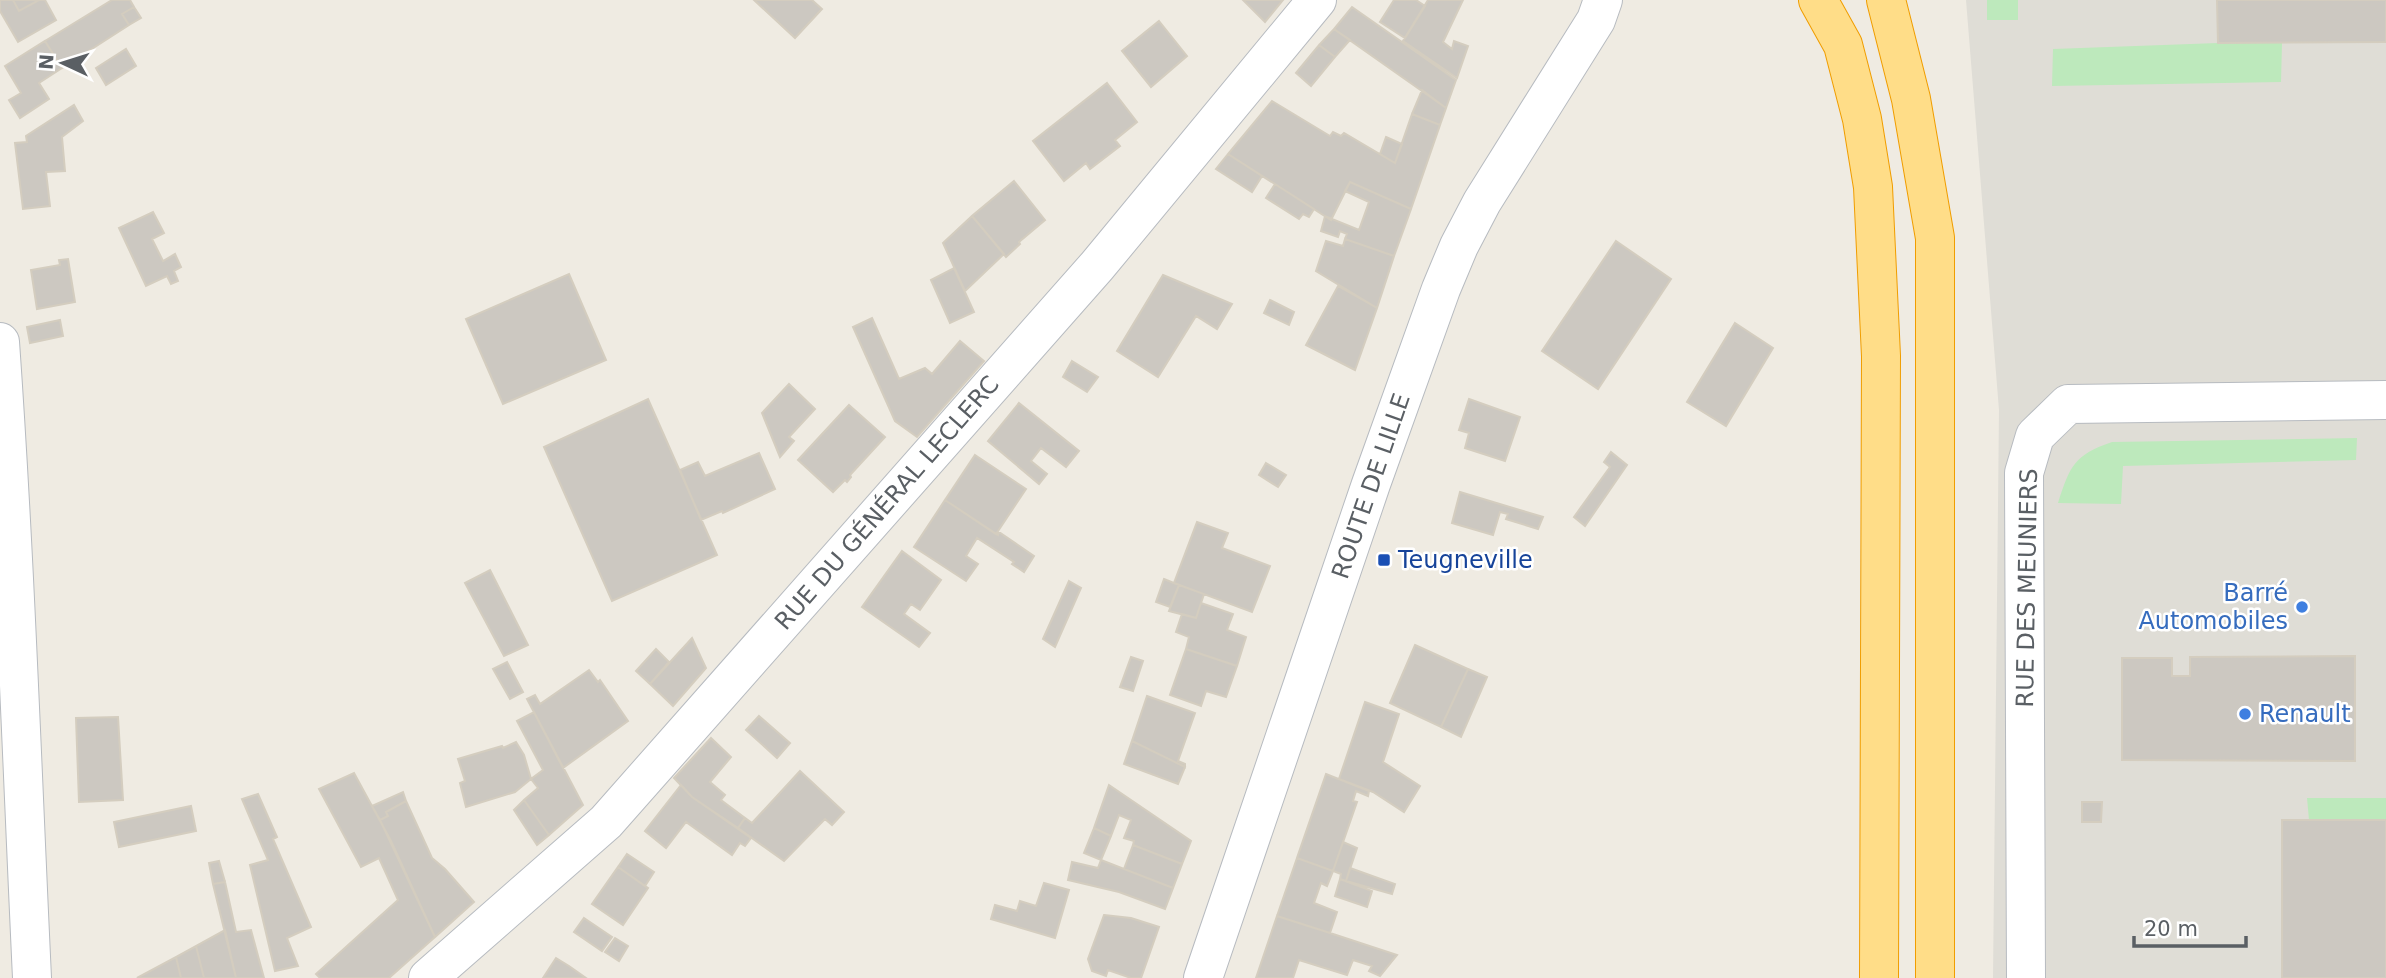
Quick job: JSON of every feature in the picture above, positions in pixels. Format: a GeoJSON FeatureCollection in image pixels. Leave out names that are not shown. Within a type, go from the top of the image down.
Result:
{"type":"FeatureCollection","features":[{"type":"Feature","properties":{"kind":"highway"},"geometry":{"type":"LineString","coordinates":[[1818,0],[1843,46],[1862,119],[1873,187],[1881,356],[1879,978]]}},
{"type":"Feature","properties":{"kind":"highway"},"geometry":{"type":"LineString","coordinates":[[1886,0],[1910,99],[1935,238],[1935,978]]}},
{"type":"Feature","properties":{"kind":"street","name":"RUE DU GÉNÉRAL LECLERC"},"geometry":{"type":"LineString","coordinates":[[428,978],[606,822],[1097,266],[1317,0]]}},
{"type":"Feature","properties":{"kind":"street","name":"ROUTE DE LILLE"},"geometry":{"type":"LineString","coordinates":[[1203,978],[1371,484],[1445,279],[1482,202],[1607,7]]}},
{"type":"Feature","properties":{"kind":"street"},"geometry":{"type":"LineString","coordinates":[[0,342],[12,508],[32,978]]}},
{"type":"Feature","properties":{"kind":"street","name":"RUE DES MEUNIERS"},"geometry":{"type":"LineString","coordinates":[[2026,978],[2024,473],[2035,436],[2068,404],[2386,400]]}},
{"type":"Feature","properties":{"kind":"shaded area"},"geometry":{"type":"Polygon","coordinates":[[[1966,0],[2386,0],[2386,978],[1993,978],[1999,410],[1966,0]]]}},
{"type":"Feature","properties":{"kind":"green space"},"geometry":{"type":"Polygon","coordinates":[[[1987,0],[2018,0],[2018,20],[1987,20],[1987,0]]]}},
{"type":"Feature","properties":{"kind":"green space"},"geometry":{"type":"Polygon","coordinates":[[[2282,43],[2281,82],[2052,86],[2053,49],[2282,43]]]}},
{"type":"Feature","properties":{"kind":"green space"},"geometry":{"type":"Polygon","coordinates":[[[2357,438],[2356,460],[2123,466],[2121,504],[2058,503],[2075,463],[2089,452],[2112,442],[2357,438]]]}},
{"type":"Feature","properties":{"kind":"green space"},"geometry":{"type":"Polygon","coordinates":[[[2307,798],[2386,798],[2386,820],[2309,820],[2307,798]]]}},
{"type":"Feature","properties":{"kind":"building"},"geometry":{"type":"Polygon","coordinates":[[[0,0],[13,0],[19,11],[39,0],[45,0],[56,20],[18,42],[0,11],[0,0]]]}},
{"type":"Feature","properties":{"kind":"building"},"geometry":{"type":"Polygon","coordinates":[[[13,0],[39,0],[19,11],[13,0]]]}},
{"type":"Feature","properties":{"kind":"building"},"geometry":{"type":"Polygon","coordinates":[[[112,0],[130,0],[134,7],[122,14],[129,25],[62,68],[45,41],[112,0]]]}},
{"type":"Feature","properties":{"kind":"building"},"geometry":{"type":"Polygon","coordinates":[[[754,0],[812,0],[822,9],[795,38],[754,0]]]}},
{"type":"Feature","properties":{"kind":"building"},"geometry":{"type":"Polygon","coordinates":[[[1243,0],[1283,0],[1265,22],[1243,0]]]}},
{"type":"Feature","properties":{"kind":"building"},"geometry":{"type":"Polygon","coordinates":[[[1394,0],[1416,0],[1425,6],[1405,38],[1380,22],[1394,0]]]}},
{"type":"Feature","properties":{"kind":"building"},"geometry":{"type":"Polygon","coordinates":[[[1428,0],[1463,0],[1443,42],[1452,49],[1454,41],[1468,46],[1457,78],[1403,41],[1428,0]]]}},
{"type":"Feature","properties":{"kind":"building"},"geometry":{"type":"Polygon","coordinates":[[[2217,0],[2386,0],[2386,42],[2218,43],[2217,0]]]}},
{"type":"Feature","properties":{"kind":"building"},"geometry":{"type":"Polygon","coordinates":[[[134,7],[141,18],[129,25],[122,14],[134,7]]]}},
{"type":"Feature","properties":{"kind":"building"},"geometry":{"type":"Polygon","coordinates":[[[1352,7],[1456,80],[1446,108],[1334,29],[1352,7]]]}},
{"type":"Feature","properties":{"kind":"building"},"geometry":{"type":"Polygon","coordinates":[[[1159,21],[1187,56],[1151,87],[1122,51],[1159,21]]]}},
{"type":"Feature","properties":{"kind":"building"},"geometry":{"type":"Polygon","coordinates":[[[1334,29],[1350,40],[1335,57],[1319,45],[1334,29]]]}},
{"type":"Feature","properties":{"kind":"building"},"geometry":{"type":"Polygon","coordinates":[[[45,41],[62,68],[39,83],[49,99],[20,118],[9,100],[21,93],[5,66],[45,41]]]}},
{"type":"Feature","properties":{"kind":"building"},"geometry":{"type":"Polygon","coordinates":[[[1319,45],[1335,57],[1311,86],[1296,73],[1319,45]]]}},
{"type":"Feature","properties":{"kind":"building"},"geometry":{"type":"Polygon","coordinates":[[[126,49],[136,66],[106,85],[96,68],[126,49]]]}},
{"type":"Feature","properties":{"kind":"building"},"geometry":{"type":"Polygon","coordinates":[[[1107,83],[1137,122],[1115,140],[1120,146],[1090,169],[1086,163],[1064,181],[1033,141],[1107,83]]]}},
{"type":"Feature","properties":{"kind":"building"},"geometry":{"type":"Polygon","coordinates":[[[1422,90],[1446,108],[1440,125],[1412,114],[1422,90]]]}},
{"type":"Feature","properties":{"kind":"building"},"geometry":{"type":"Polygon","coordinates":[[[1272,101],[1330,136],[1333,132],[1341,136],[1344,133],[1395,163],[1412,114],[1440,125],[1411,209],[1350,182],[1331,220],[1228,154],[1272,101]]]}},
{"type":"Feature","properties":{"kind":"building"},"geometry":{"type":"Polygon","coordinates":[[[74,105],[83,121],[62,137],[65,171],[46,172],[50,206],[23,209],[15,143],[27,142],[26,136],[74,105]]]}},
{"type":"Feature","properties":{"kind":"building"},"geometry":{"type":"Polygon","coordinates":[[[1386,137],[1402,144],[1395,163],[1380,154],[1386,137]]]}},
{"type":"Feature","properties":{"kind":"building"},"geometry":{"type":"Polygon","coordinates":[[[1228,154],[1262,176],[1252,192],[1216,169],[1228,154]]]}},
{"type":"Feature","properties":{"kind":"building"},"geometry":{"type":"Polygon","coordinates":[[[1014,181],[1045,220],[1006,257],[972,216],[1014,181]]]}},
{"type":"Feature","properties":{"kind":"building"},"geometry":{"type":"Polygon","coordinates":[[[1350,182],[1411,209],[1394,256],[1345,239],[1347,234],[1340,231],[1338,237],[1321,231],[1325,216],[1359,230],[1369,202],[1345,191],[1350,182]]]}},
{"type":"Feature","properties":{"kind":"building"},"geometry":{"type":"Polygon","coordinates":[[[1275,184],[1314,209],[1309,217],[1303,214],[1299,219],[1266,198],[1275,184]]]}},
{"type":"Feature","properties":{"kind":"building"},"geometry":{"type":"Polygon","coordinates":[[[153,212],[164,233],[152,239],[163,261],[175,254],[181,267],[174,271],[178,281],[171,284],[167,276],[146,286],[119,228],[153,212]]]}},
{"type":"Feature","properties":{"kind":"building"},"geometry":{"type":"Polygon","coordinates":[[[972,216],[1004,254],[965,291],[943,243],[972,216]]]}},
{"type":"Feature","properties":{"kind":"building"},"geometry":{"type":"Polygon","coordinates":[[[1345,239],[1394,256],[1377,308],[1316,271],[1326,241],[1343,246],[1345,239]]]}},
{"type":"Feature","properties":{"kind":"building"},"geometry":{"type":"Polygon","coordinates":[[[1616,241],[1671,279],[1598,389],[1542,351],[1616,241]]]}},
{"type":"Feature","properties":{"kind":"building"},"geometry":{"type":"Polygon","coordinates":[[[68,259],[75,302],[37,309],[31,270],[60,265],[59,260],[68,259]]]}},
{"type":"Feature","properties":{"kind":"building"},"geometry":{"type":"Polygon","coordinates":[[[954,268],[974,312],[950,323],[931,280],[954,268]]]}},
{"type":"Feature","properties":{"kind":"building"},"geometry":{"type":"Polygon","coordinates":[[[569,274],[606,360],[503,404],[466,319],[569,274]]]}},
{"type":"Feature","properties":{"kind":"building"},"geometry":{"type":"Polygon","coordinates":[[[1163,275],[1232,304],[1217,329],[1196,316],[1158,377],[1117,351],[1163,275]]]}},
{"type":"Feature","properties":{"kind":"building"},"geometry":{"type":"Polygon","coordinates":[[[1338,286],[1377,308],[1355,370],[1306,345],[1338,286]]]}},
{"type":"Feature","properties":{"kind":"building"},"geometry":{"type":"Polygon","coordinates":[[[1270,300],[1294,312],[1289,325],[1264,313],[1270,300]]]}},
{"type":"Feature","properties":{"kind":"building"},"geometry":{"type":"Polygon","coordinates":[[[872,318],[899,379],[925,368],[932,374],[960,341],[984,361],[917,437],[895,421],[853,327],[872,318]]]}},
{"type":"Feature","properties":{"kind":"building"},"geometry":{"type":"Polygon","coordinates":[[[60,320],[63,336],[30,343],[27,327],[60,320]]]}},
{"type":"Feature","properties":{"kind":"building"},"geometry":{"type":"Polygon","coordinates":[[[1735,323],[1773,348],[1726,426],[1687,402],[1735,323]]]}},
{"type":"Feature","properties":{"kind":"building"},"geometry":{"type":"Polygon","coordinates":[[[1072,361],[1098,377],[1087,392],[1063,377],[1072,361]]]}},
{"type":"Feature","properties":{"kind":"building"},"geometry":{"type":"Polygon","coordinates":[[[789,384],[815,409],[789,437],[794,441],[780,457],[762,413],[789,384]]]}},
{"type":"Feature","properties":{"kind":"building"},"geometry":{"type":"Polygon","coordinates":[[[648,399],[717,555],[612,601],[544,447],[648,399]]]}},
{"type":"Feature","properties":{"kind":"building"},"geometry":{"type":"Polygon","coordinates":[[[1469,399],[1520,417],[1505,461],[1465,448],[1469,433],[1459,430],[1469,399]]]}},
{"type":"Feature","properties":{"kind":"building"},"geometry":{"type":"Polygon","coordinates":[[[1019,403],[1079,451],[1066,467],[1041,448],[1031,461],[1047,474],[1039,484],[988,441],[1019,403]]]}},
{"type":"Feature","properties":{"kind":"building"},"geometry":{"type":"Polygon","coordinates":[[[849,405],[885,437],[850,475],[847,482],[845,480],[833,492],[798,460],[849,405]]]}},
{"type":"Feature","properties":{"kind":"building"},"geometry":{"type":"Polygon","coordinates":[[[1611,452],[1627,465],[1585,526],[1574,517],[1610,467],[1604,462],[1611,452]]]}},
{"type":"Feature","properties":{"kind":"building"},"geometry":{"type":"Polygon","coordinates":[[[759,453],[775,489],[701,520],[680,470],[698,462],[705,476],[759,453]]]}},
{"type":"Feature","properties":{"kind":"building"},"geometry":{"type":"Polygon","coordinates":[[[975,455],[1026,489],[996,534],[945,500],[975,455]]]}},
{"type":"Feature","properties":{"kind":"building"},"geometry":{"type":"Polygon","coordinates":[[[1266,463],[1286,475],[1278,487],[1259,475],[1266,463]]]}},
{"type":"Feature","properties":{"kind":"building"},"geometry":{"type":"Polygon","coordinates":[[[1460,492],[1543,517],[1538,529],[1506,519],[1508,514],[1500,512],[1493,535],[1452,523],[1460,492]]]}},
{"type":"Feature","properties":{"kind":"building"},"geometry":{"type":"Polygon","coordinates":[[[945,500],[1034,556],[1024,572],[1012,564],[1014,562],[977,538],[966,556],[978,564],[966,581],[914,547],[945,500]]]}},
{"type":"Feature","properties":{"kind":"building"},"geometry":{"type":"Polygon","coordinates":[[[1197,522],[1228,533],[1222,548],[1270,566],[1252,612],[1174,583],[1197,522]]]}},
{"type":"Feature","properties":{"kind":"building"},"geometry":{"type":"Polygon","coordinates":[[[902,551],[941,580],[920,610],[911,604],[904,614],[930,633],[919,647],[862,607],[902,551]]]}},
{"type":"Feature","properties":{"kind":"building"},"geometry":{"type":"Polygon","coordinates":[[[490,570],[528,645],[504,656],[465,583],[490,570]]]}},
{"type":"Feature","properties":{"kind":"building"},"geometry":{"type":"Polygon","coordinates":[[[1164,579],[1179,585],[1170,607],[1156,602],[1164,579]]]}},
{"type":"Feature","properties":{"kind":"building"},"geometry":{"type":"Polygon","coordinates":[[[1069,581],[1081,588],[1055,647],[1043,639],[1069,581]]]}},
{"type":"Feature","properties":{"kind":"building"},"geometry":{"type":"Polygon","coordinates":[[[1179,585],[1204,594],[1196,618],[1169,611],[1179,585]]]}},
{"type":"Feature","properties":{"kind":"building"},"geometry":{"type":"Polygon","coordinates":[[[1201,603],[1233,614],[1227,630],[1246,637],[1237,666],[1186,649],[1189,637],[1176,632],[1182,614],[1196,618],[1201,603]]]}},
{"type":"Feature","properties":{"kind":"building"},"geometry":{"type":"Polygon","coordinates":[[[692,638],[706,668],[673,706],[650,684],[692,638]]]}},
{"type":"Feature","properties":{"kind":"building"},"geometry":{"type":"Polygon","coordinates":[[[1415,645],[1468,669],[1441,727],[1390,703],[1415,645]]]}},
{"type":"Feature","properties":{"kind":"building"},"geometry":{"type":"Polygon","coordinates":[[[656,649],[669,662],[650,684],[636,671],[656,649]]]}},
{"type":"Feature","properties":{"kind":"building"},"geometry":{"type":"Polygon","coordinates":[[[1186,649],[1237,666],[1226,697],[1206,691],[1201,706],[1170,695],[1186,649]]]}},
{"type":"Feature","properties":{"kind":"building"},"geometry":{"type":"Polygon","coordinates":[[[2355,656],[2355,761],[2122,760],[2122,658],[2172,658],[2172,676],[2190,676],[2190,657],[2355,656]]]}},
{"type":"Feature","properties":{"kind":"building"},"geometry":{"type":"Polygon","coordinates":[[[1131,657],[1143,661],[1133,691],[1120,687],[1131,657]]]}},
{"type":"Feature","properties":{"kind":"building"},"geometry":{"type":"Polygon","coordinates":[[[507,662],[523,692],[510,699],[493,669],[507,662]]]}},
{"type":"Feature","properties":{"kind":"building"},"geometry":{"type":"Polygon","coordinates":[[[1468,669],[1487,677],[1461,737],[1441,727],[1468,669]]]}},
{"type":"Feature","properties":{"kind":"building"},"geometry":{"type":"Polygon","coordinates":[[[589,670],[598,682],[600,680],[628,721],[563,768],[527,699],[535,695],[540,704],[589,670]]]}},
{"type":"Feature","properties":{"kind":"building"},"geometry":{"type":"Polygon","coordinates":[[[1147,696],[1195,713],[1178,761],[1185,764],[1185,767],[1132,741],[1147,696]]]}},
{"type":"Feature","properties":{"kind":"building"},"geometry":{"type":"Polygon","coordinates":[[[1365,702],[1399,714],[1383,762],[1420,786],[1404,812],[1373,792],[1339,779],[1365,702]]]}},
{"type":"Feature","properties":{"kind":"building"},"geometry":{"type":"Polygon","coordinates":[[[534,712],[583,805],[549,835],[524,800],[538,788],[531,779],[543,770],[517,721],[534,712]]]}},
{"type":"Feature","properties":{"kind":"building"},"geometry":{"type":"Polygon","coordinates":[[[759,716],[790,743],[777,758],[746,730],[759,716]]]}},
{"type":"Feature","properties":{"kind":"building"},"geometry":{"type":"Polygon","coordinates":[[[118,717],[123,800],[79,802],[76,718],[118,717]]]}},
{"type":"Feature","properties":{"kind":"building"},"geometry":{"type":"Polygon","coordinates":[[[711,738],[731,757],[710,782],[725,795],[721,800],[745,818],[738,828],[692,797],[674,778],[711,738]]]}},
{"type":"Feature","properties":{"kind":"building"},"geometry":{"type":"Polygon","coordinates":[[[1132,741],[1185,767],[1178,784],[1124,764],[1132,741]]]}},
{"type":"Feature","properties":{"kind":"building"},"geometry":{"type":"Polygon","coordinates":[[[516,742],[524,755],[531,779],[515,792],[466,807],[460,783],[465,781],[458,759],[502,746],[503,748],[516,742]]]}},
{"type":"Feature","properties":{"kind":"building"},"geometry":{"type":"Polygon","coordinates":[[[800,771],[844,812],[832,825],[825,819],[784,861],[738,828],[745,818],[752,823],[800,771]]]}},
{"type":"Feature","properties":{"kind":"building"},"geometry":{"type":"Polygon","coordinates":[[[354,773],[391,841],[435,937],[389,978],[320,978],[316,974],[398,900],[379,858],[361,867],[319,789],[354,773]]]}},
{"type":"Feature","properties":{"kind":"building"},"geometry":{"type":"Polygon","coordinates":[[[1326,774],[1369,791],[1368,796],[1356,791],[1353,801],[1357,802],[1333,871],[1297,858],[1326,774]]]}},
{"type":"Feature","properties":{"kind":"building"},"geometry":{"type":"Polygon","coordinates":[[[681,785],[692,797],[751,838],[745,846],[740,843],[732,855],[686,822],[666,848],[645,831],[681,785]]]}},
{"type":"Feature","properties":{"kind":"building"},"geometry":{"type":"Polygon","coordinates":[[[1109,785],[1191,841],[1182,864],[1133,845],[1134,841],[1124,838],[1131,820],[1119,815],[1111,836],[1094,828],[1109,785]]]}},
{"type":"Feature","properties":{"kind":"building"},"geometry":{"type":"Polygon","coordinates":[[[403,792],[406,801],[386,812],[388,816],[380,820],[372,806],[403,792]]]}},
{"type":"Feature","properties":{"kind":"building"},"geometry":{"type":"Polygon","coordinates":[[[258,794],[277,837],[273,839],[311,927],[287,938],[298,966],[275,971],[250,865],[268,860],[242,799],[258,794]]]}},
{"type":"Feature","properties":{"kind":"building"},"geometry":{"type":"Polygon","coordinates":[[[524,800],[549,835],[537,845],[514,810],[524,800]]]}},
{"type":"Feature","properties":{"kind":"building"},"geometry":{"type":"Polygon","coordinates":[[[406,801],[432,858],[474,902],[435,937],[380,820],[388,816],[386,812],[406,801]]]}},
{"type":"Feature","properties":{"kind":"building"},"geometry":{"type":"Polygon","coordinates":[[[2082,802],[2102,802],[2101,822],[2082,822],[2082,802]]]}},
{"type":"Feature","properties":{"kind":"building"},"geometry":{"type":"Polygon","coordinates":[[[191,806],[196,831],[119,847],[114,822],[191,806]]]}},
{"type":"Feature","properties":{"kind":"building"},"geometry":{"type":"Polygon","coordinates":[[[2282,820],[2386,820],[2386,978],[2282,978],[2282,820]]]}},
{"type":"Feature","properties":{"kind":"building"},"geometry":{"type":"Polygon","coordinates":[[[1094,828],[1111,836],[1101,860],[1084,853],[1094,828]]]}},
{"type":"Feature","properties":{"kind":"building"},"geometry":{"type":"Polygon","coordinates":[[[1343,842],[1357,848],[1346,881],[1340,879],[1341,874],[1333,871],[1343,842]]]}},
{"type":"Feature","properties":{"kind":"building"},"geometry":{"type":"Polygon","coordinates":[[[1133,845],[1182,864],[1173,888],[1124,869],[1133,845]]]}},
{"type":"Feature","properties":{"kind":"building"},"geometry":{"type":"Polygon","coordinates":[[[627,854],[654,872],[645,886],[618,867],[627,854]]]}},
{"type":"Feature","properties":{"kind":"building"},"geometry":{"type":"Polygon","coordinates":[[[1297,858],[1333,871],[1327,886],[1321,883],[1314,903],[1337,912],[1330,933],[1277,916],[1297,858]]]}},
{"type":"Feature","properties":{"kind":"building"},"geometry":{"type":"Polygon","coordinates":[[[1101,860],[1173,888],[1165,909],[1119,892],[1068,880],[1072,862],[1098,868],[1101,860]]]}},
{"type":"Feature","properties":{"kind":"building"},"geometry":{"type":"Polygon","coordinates":[[[219,861],[225,882],[213,884],[209,863],[219,861]]]}},
{"type":"Feature","properties":{"kind":"building"},"geometry":{"type":"Polygon","coordinates":[[[618,867],[648,888],[623,925],[592,904],[618,867]]]}},
{"type":"Feature","properties":{"kind":"building"},"geometry":{"type":"Polygon","coordinates":[[[1350,868],[1395,884],[1392,894],[1346,881],[1350,868]]]}},
{"type":"Feature","properties":{"kind":"building"},"geometry":{"type":"Polygon","coordinates":[[[1340,879],[1372,891],[1367,907],[1335,896],[1340,879]]]}},
{"type":"Feature","properties":{"kind":"building"},"geometry":{"type":"Polygon","coordinates":[[[225,882],[236,932],[251,930],[264,978],[236,978],[213,884],[225,882]]]}},
{"type":"Feature","properties":{"kind":"building"},"geometry":{"type":"Polygon","coordinates":[[[1044,883],[1069,890],[1055,938],[991,919],[995,905],[1017,911],[1020,901],[1036,906],[1044,883]]]}},
{"type":"Feature","properties":{"kind":"building"},"geometry":{"type":"Polygon","coordinates":[[[1104,915],[1131,918],[1159,927],[1141,978],[1131,978],[1108,970],[1106,976],[1092,971],[1088,959],[1104,915]]]}},
{"type":"Feature","properties":{"kind":"building"},"geometry":{"type":"Polygon","coordinates":[[[1277,916],[1397,955],[1380,976],[1369,971],[1372,966],[1353,960],[1347,975],[1299,960],[1293,978],[1256,978],[1277,916]]]}},
{"type":"Feature","properties":{"kind":"building"},"geometry":{"type":"Polygon","coordinates":[[[584,918],[612,937],[602,951],[574,932],[584,918]]]}},
{"type":"Feature","properties":{"kind":"building"},"geometry":{"type":"Polygon","coordinates":[[[225,930],[236,978],[204,978],[196,946],[225,930]]]}},
{"type":"Feature","properties":{"kind":"building"},"geometry":{"type":"Polygon","coordinates":[[[615,938],[628,946],[619,961],[605,952],[615,938]]]}},
{"type":"Feature","properties":{"kind":"building"},"geometry":{"type":"Polygon","coordinates":[[[196,946],[204,978],[181,978],[176,957],[196,946]]]}},
{"type":"Feature","properties":{"kind":"building"},"geometry":{"type":"Polygon","coordinates":[[[176,957],[181,978],[137,978],[176,957]]]}},
{"type":"Feature","properties":{"kind":"building"},"geometry":{"type":"Polygon","coordinates":[[[556,958],[569,966],[586,978],[543,978],[556,958]]]}},
{"type":"Feature","properties":{"kind":"place","name":"Teugneville"},"geometry":{"type":"Point","coordinates":[1384,560]}},
{"type":"Feature","properties":{"kind":"place","name":"Barré Automobiles"},"geometry":{"type":"Point","coordinates":[2302,607]}},
{"type":"Feature","properties":{"kind":"place","name":"Renault"},"geometry":{"type":"Point","coordinates":[2245,714]}}]}
